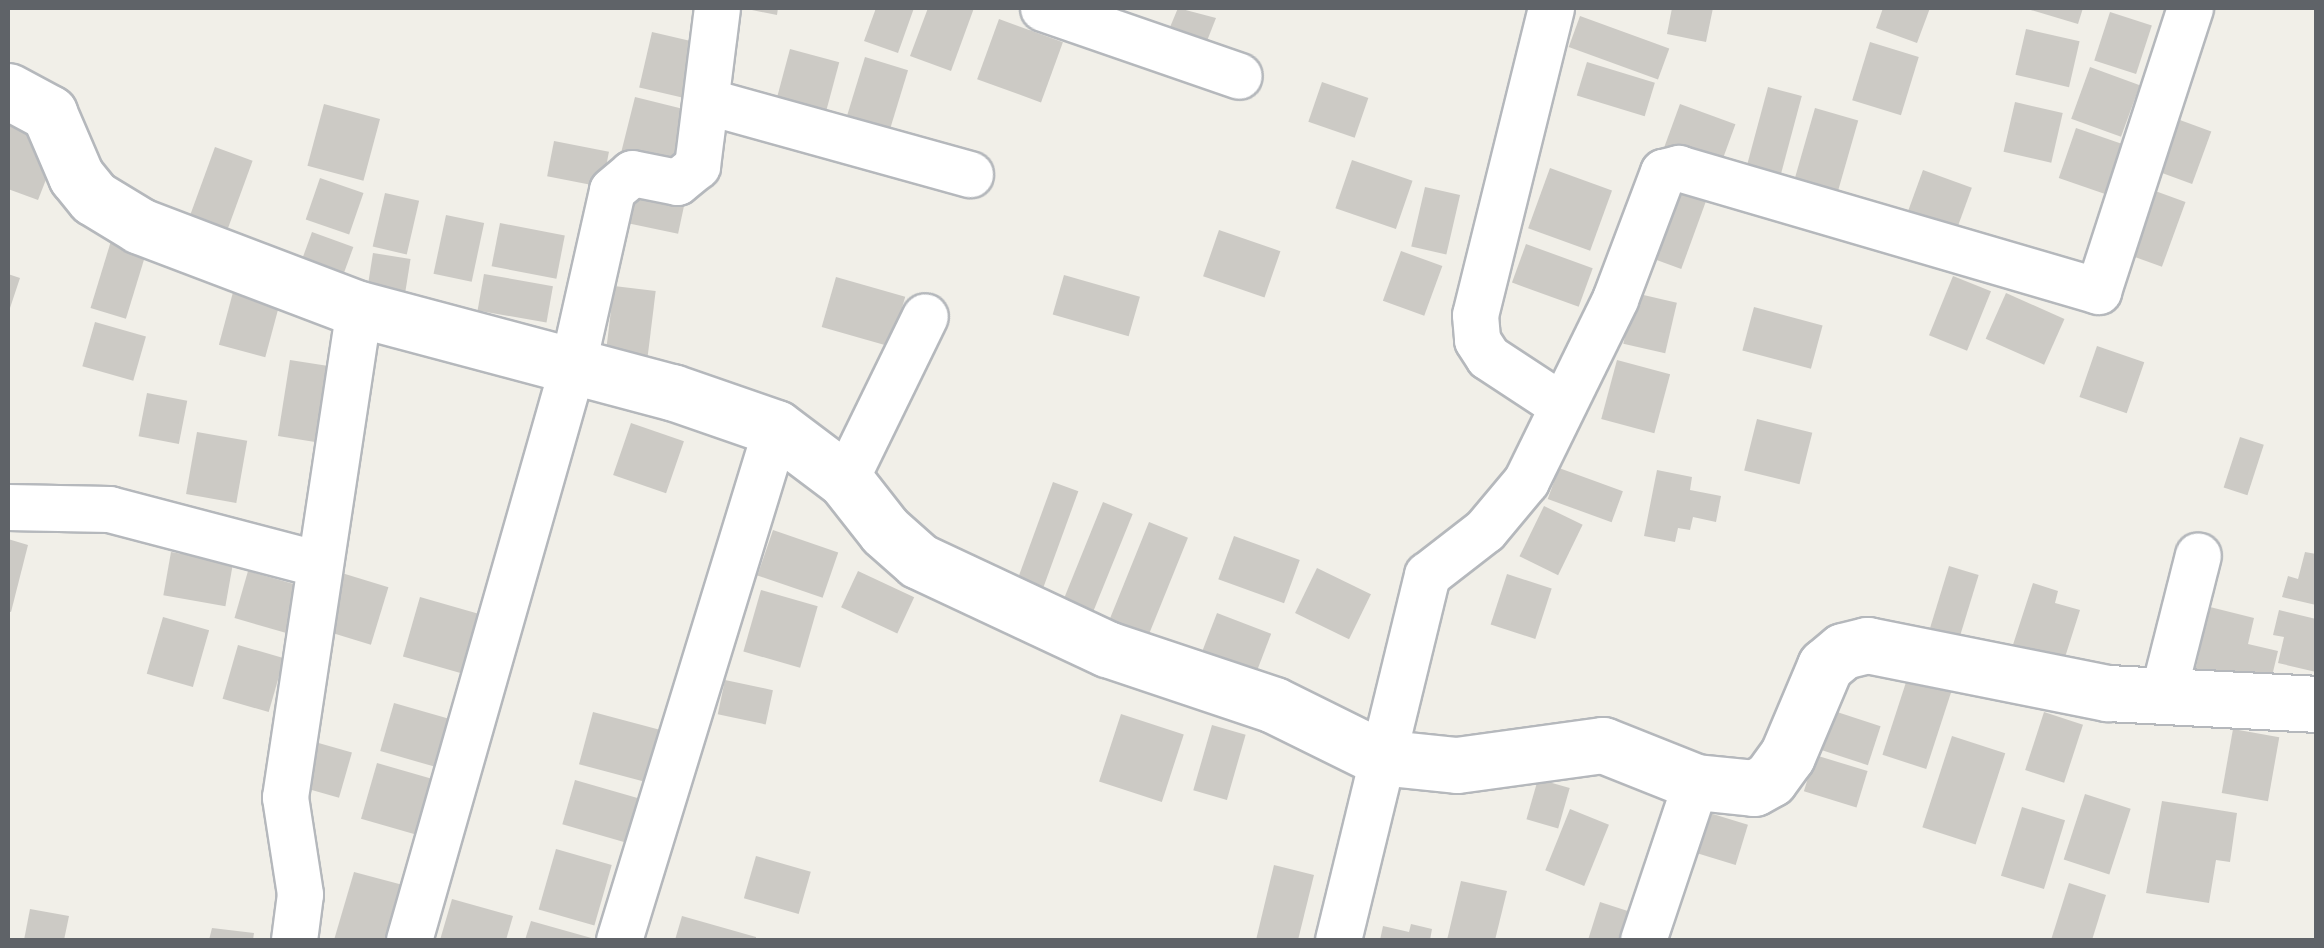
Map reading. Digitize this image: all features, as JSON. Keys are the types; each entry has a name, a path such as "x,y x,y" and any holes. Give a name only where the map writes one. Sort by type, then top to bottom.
{"street":[{"path":"409,940 572,368 612,190 632,173 689,178 697,166 717,8"},
{"path":"1043,8 1238,76"},
{"path":"1551,8 1476,314 1477,340 1488,356 1561,405"},
{"path":"1338,940 1379,757 1427,575 1506,510 1615,299 1652,188 1663,172 1678,168 2098,291 2190,8"},
{"path":"8,92 49,113 76,176 115,212 211,256 358,309 776,428 845,480 885,532 919,561 1107,649 1274,705 1379,757 1457,765 1602,745 1696,782 1754,788 1770,779 1797,736 1825,666 1843,651 1867,645 2108,693 2316,704"},
{"path":"706,101 970,174"},
{"path":"294,940 300,894 285,797 316,563 358,309"},
{"path":"845,480 926,316"},
{"path":"619,940 776,428"},
{"path":"8,507 109,509 316,563"},
{"path":"2162,697 2198,555"},
{"path":"1643,940 1696,782"}],"building":[{"path":"742,8 778,8 777,15"},
{"path":"876,8 914,8 898,53 864,41"},
{"path":"928,8 974,8 951,71 910,56"},
{"path":"1178,8 1216,18 1205,46 1168,32"},
{"path":"1672,8 1713,8 1706,42 1667,34"},
{"path":"1883,8 1930,8 1917,43 1876,28"},
{"path":"2024,8 2083,8 2078,24"},
{"path":"2110,12 2152,26 2136,74 2094,61"},
{"path":"1580,16 1669,48 1658,80 1569,47"},
{"path":"999,19 1063,42 1041,102 977,79"},
{"path":"2026,29 2080,41 2069,87 2015,75"},
{"path":"652,32 705,44 692,100 639,88"},
{"path":"1870,42 1919,57 1901,115 1852,100"},
{"path":"790,49 839,62 822,126 773,113"},
{"path":"865,57 908,70 886,142 843,129"},
{"path":"1587,62 1655,83 1645,116 1577,95"},
{"path":"2090,67 2140,85 2121,137 2071,119"},
{"path":"1322,82 1368,98 1355,138 1308,122"},
{"path":"1768,87 1802,96 1780,179 1746,170"},
{"path":"635,97 687,110 673,166 621,153"},
{"path":"2015,102 2063,113 2051,163 2004,152"},
{"path":"324,104 380,119 363,181 307,166"},
{"path":"1680,104 1735,124 1719,169 1664,149"},
{"path":"1815,108 1858,120 1836,196 1793,184"},
{"path":"2169,116 2211,131 2192,184 2150,169"},
{"path":"8,121 41,135 47,177 38,200 8,189"},
{"path":"2076,128 2125,145 2108,195 2059,178"},
{"path":"554,141 609,152 602,187 547,176"},
{"path":"215,147 253,161 224,241 186,227"},
{"path":"1352,160 1413,181 1396,229 1335,208"},
{"path":"1550,168 1612,191 1590,251 1528,228"},
{"path":"1923,170 1972,188 1952,243 1903,225"},
{"path":"320,178 363,193 349,235 306,220"},
{"path":"1670,183 1708,197 1681,269 1644,255"},
{"path":"631,186 686,198 678,234 623,222"},
{"path":"1425,187 1460,195 1446,255 1411,246"},
{"path":"2147,188 2186,202 2162,267 2123,253"},
{"path":"385,193 419,201 407,254 373,247"},
{"path":"446,215 484,223 472,282 434,274"},
{"path":"500,223 565,236 556,279 492,266"},
{"path":"1219,230 1280,251 1265,297 1203,276"},
{"path":"312,232 353,247 340,284 299,269"},
{"path":"111,241 146,252 126,319 91,308"},
{"path":"1526,244 1593,268 1579,307 1512,283"},
{"path":"1401,251 1442,266 1424,316 1383,301"},
{"path":"373,253 411,259 404,300 366,294"},
{"path":"8,274 20,278 8,314"},
{"path":"484,274 553,286 547,323 478,310"},
{"path":"1064,275 1140,297 1129,336 1053,314"},
{"path":"1953,276 1991,291 1967,351 1929,335"},
{"path":"836,277 905,297 891,347 822,327"},
{"path":"236,281 282,293 265,357 219,345"},
{"path":"614,286 656,291 646,372 604,366"},
{"path":"1635,293 1677,303 1665,353 1623,344"},
{"path":"2006,293 2064,319 2044,365 1986,339"},
{"path":"1754,307 1823,325 1811,369 1742,350"},
{"path":"95,322 146,337 133,381 82,366"},
{"path":"2097,346 2144,362 2127,413 2079,397"},
{"path":"290,360 336,367 324,443 278,436"},
{"path":"1617,360 1670,374 1654,433 1601,419"},
{"path":"147,393 187,401 179,444 139,436"},
{"path":"1757,419 1812,433 1799,484 1744,470"},
{"path":"631,423 684,441 666,493 613,475"},
{"path":"197,432 247,441 236,503 186,494"},
{"path":"2240,437 2264,445 2247,495 2224,487"},
{"path":"1559,468 1623,491 1612,522 1548,499"},
{"path":"1657,470 1692,477 1690,490 1721,496 1716,522 1693,517 1690,530 1678,528 1675,542 1644,536"},
{"path":"1053,482 1078,491 1039,600 1013,591"},
{"path":"1103,502 1133,514 1090,619 1061,607"},
{"path":"1544,506 1583,525 1558,575 1519,556"},
{"path":"1149,522 1188,538 1148,636 1109,620"},
{"path":"773,530 838,552 823,598 757,575"},
{"path":"1234,536 1300,560 1284,603 1218,579"},
{"path":"8,539 28,545 11,612 8,611"},
{"path":"171,552 233,563 225,606 163,595"},
{"path":"2305,552 2316,554 2316,605 2282,597 2288,576 2298,579"},
{"path":"1949,566 1979,575 1955,653 1925,643"},
{"path":"1317,568 1371,594 1349,639 1295,613"},
{"path":"332,570 388,587 371,645 314,627"},
{"path":"248,571 299,586 285,633 234,618"},
{"path":"858,571 914,597 897,633 841,607"},
{"path":"1507,574 1552,589 1535,639 1491,624"},
{"path":"2033,583 2058,591 2055,603 2080,610 2060,673 2009,657"},
{"path":"761,590 818,606 800,668 743,652"},
{"path":"420,597 485,616 468,675 403,657"},
{"path":"2210,607 2254,618 2248,644 2278,651 2268,693 2194,675"},
{"path":"2279,610 2316,619 2316,672 2278,663 2284,637 2273,635"},
{"path":"1217,613 1271,634 1253,681 1199,661"},
{"path":"163,617 209,630 193,687 147,674"},
{"path":"238,645 284,658 269,712 223,699"},
{"path":"1909,673 1953,687 1926,769 1882,755"},
{"path":"725,680 773,690 766,724 718,714"},
{"path":"394,703 451,719 437,767 380,751"},
{"path":"1834,711 1881,726 1868,765 1821,750"},
{"path":"593,712 659,730 645,782 579,764"},
{"path":"2044,712 2083,725 2064,783 2025,770"},
{"path":"1121,714 1184,734 1162,802 1099,782"},
{"path":"1212,725 1246,735 1227,800 1193,790"},
{"path":"2233,729 2279,737 2268,801 2222,793"},
{"path":"1952,736 2005,753 1976,845 1922,827"},
{"path":"301,738 352,753 339,798 288,783"},
{"path":"1815,755 1868,771 1856,807 1804,791"},
{"path":"377,763 431,778 415,834 361,819"},
{"path":"1538,779 1570,788 1558,828 1526,819"},
{"path":"575,780 637,798 625,842 562,824"},
{"path":"2085,794 2131,809 2109,874 2064,860"},
{"path":"2162,801 2237,813 2230,862 2216,860 2209,903 2146,893"},
{"path":"2022,807 2065,820 2044,889 2001,876"},
{"path":"1570,809 1609,825 1584,886 1545,870"},
{"path":"1703,811 1748,825 1736,865 1691,851"},
{"path":"556,849 612,865 594,926 539,910"},
{"path":"756,856 811,872 799,914 744,898"},
{"path":"1274,865 1314,875 1298,940 1256,940"},
{"path":"354,872 403,885 387,940 334,940"},
{"path":"1461,881 1507,891 1495,940 1447,940"},
{"path":"2069,883 2106,895 2092,940 2051,940"},
{"path":"452,899 513,916 506,940 440,940"},
{"path":"1600,902 1637,914 1629,940 1588,940"},
{"path":"30,909 69,916 64,940 24,940"},
{"path":"682,916 756,937 756,940 675,940"},
{"path":"531,921 595,939 525,940"},
{"path":"1411,924 1432,929 1430,940 1380,940 1383,926 1409,932"},
{"path":"212,928 254,933 253,940 209,940"}]}
